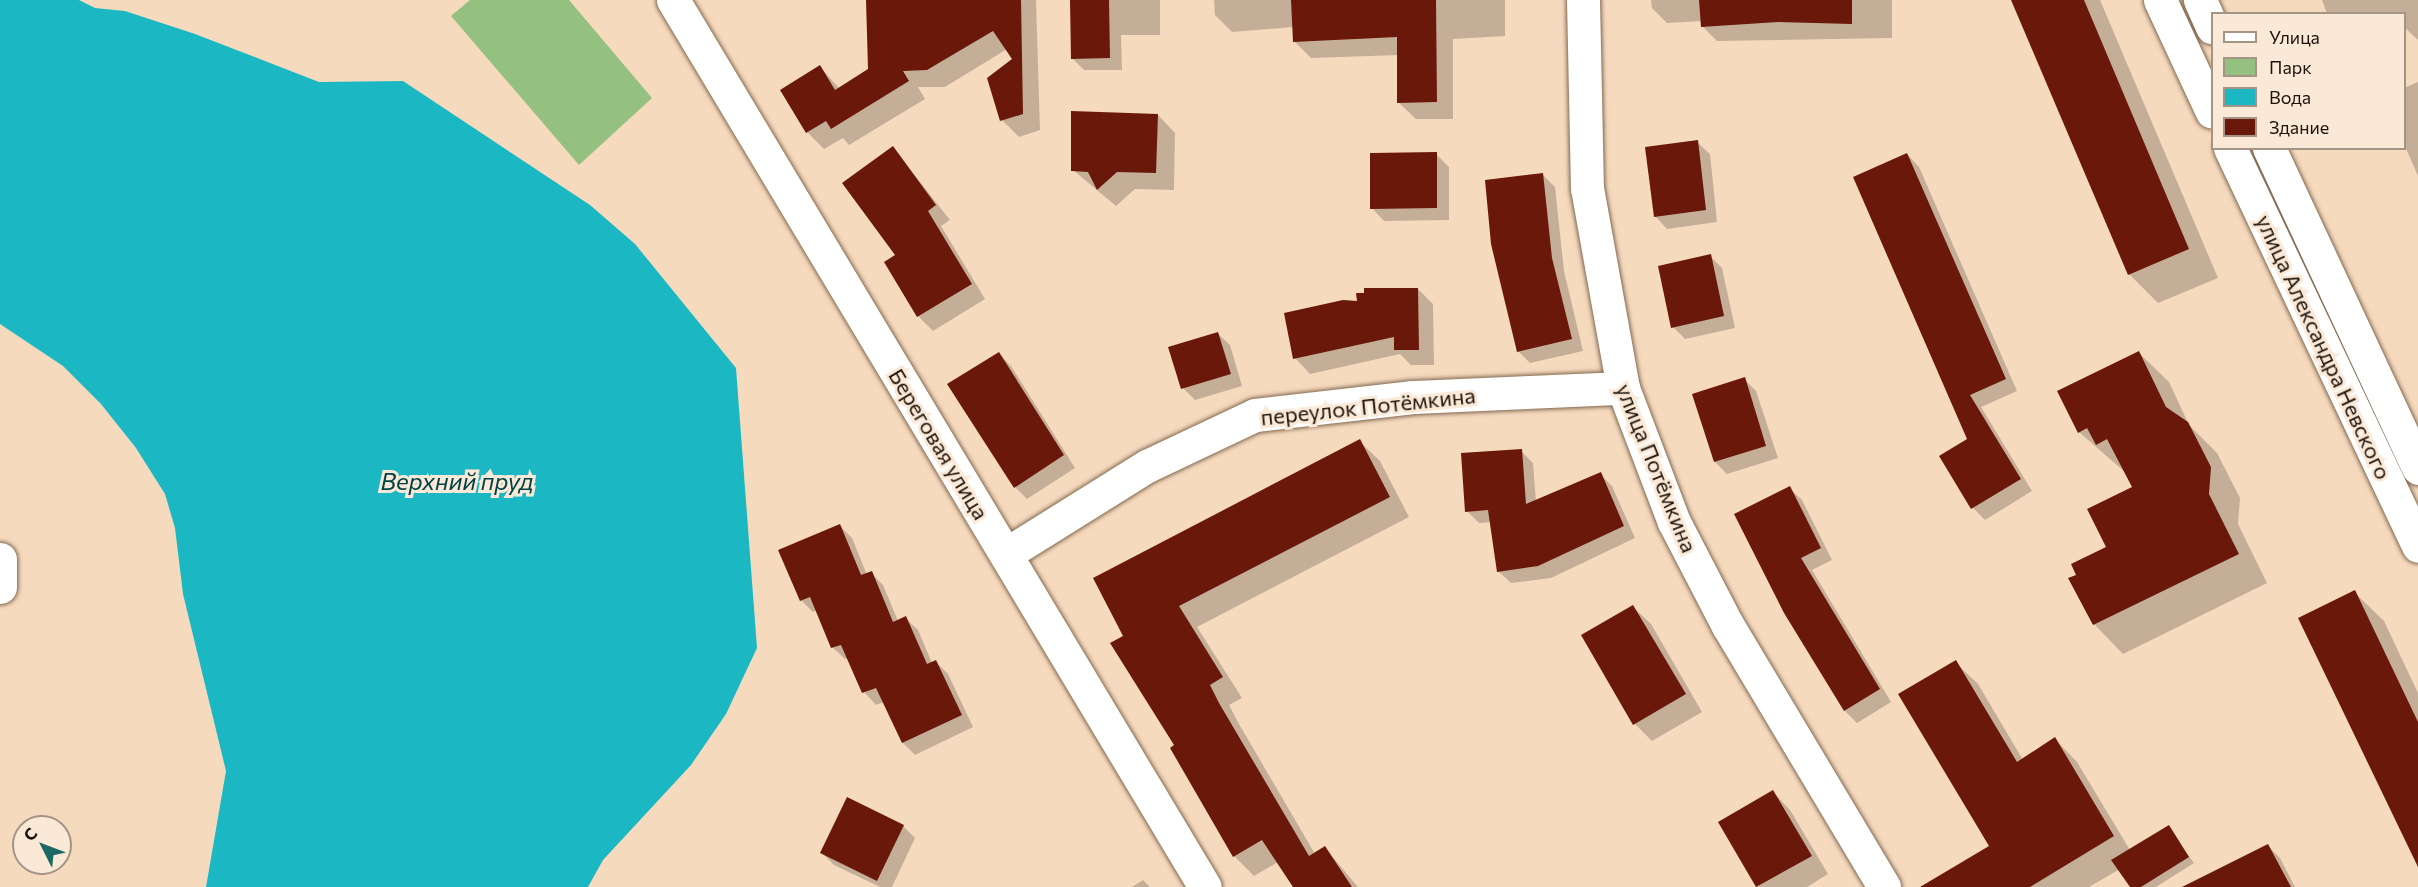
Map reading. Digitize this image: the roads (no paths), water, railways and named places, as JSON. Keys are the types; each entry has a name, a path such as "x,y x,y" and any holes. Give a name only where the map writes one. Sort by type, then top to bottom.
{"street":[{"name":"Береговая улица","path":"673,0 1205,887"},
{"name":"улица Потёмкина","path":"1583,0 1587,188 1623,388 1674,522 1728,626 1884,887"},
{"path":"2160,0 2211,110"},
{"path":"2200,0 2211,25"},
{"name":"улица Александра Невского","path":"2231,150 2418,546"},
{"name":"улица Александра Невского","path":"2270,150 2418,468"},
{"name":"переулок Потёмкина","path":"1005,554 1147,466 1256,415 1413,396 1623,388"},
{"path":"0,559 0,587"}],"water":[{"name":"Верхний пруд","path":"0,0 79,0 95,8 125,11 195,34 319,82 403,81 590,205 635,244 736,368 757,648 726,714 691,765 603,860 588,887 206,887 226,771 183,594 175,528 165,494 136,448 101,404 63,366 0,324"}]}
